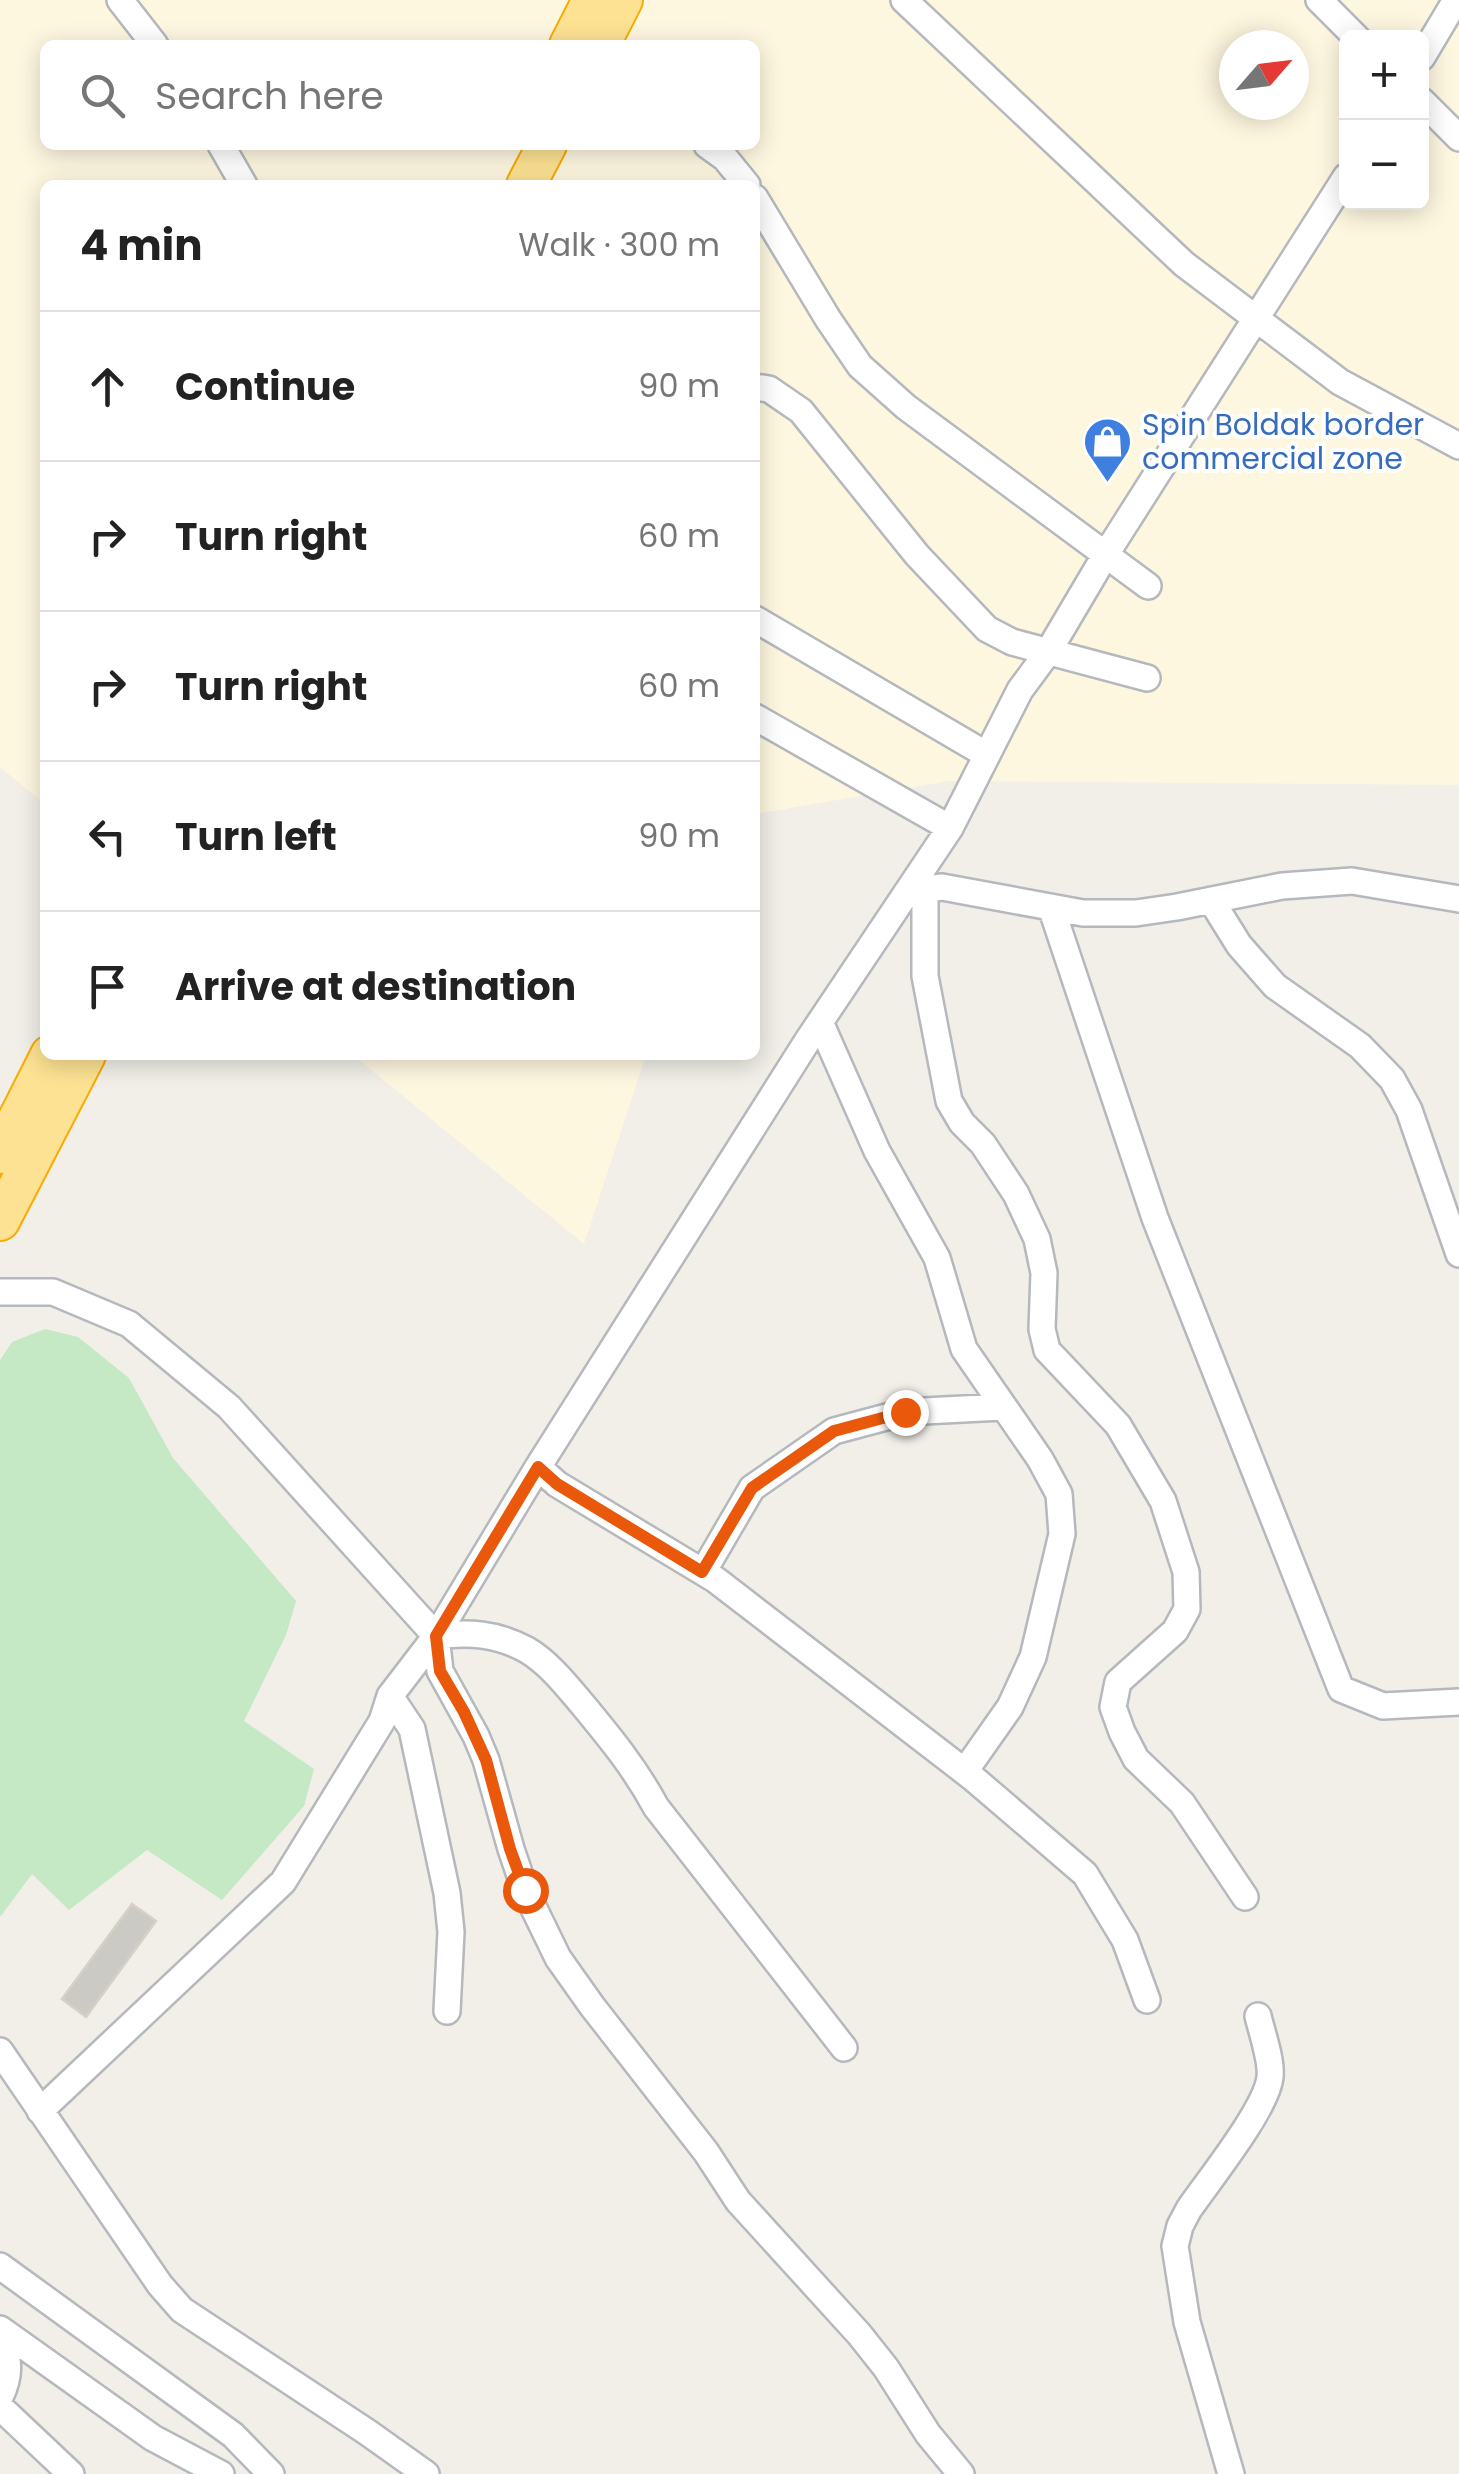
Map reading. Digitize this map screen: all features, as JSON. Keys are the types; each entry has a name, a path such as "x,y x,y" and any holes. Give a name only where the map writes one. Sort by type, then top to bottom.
{"highway":[{"path":"572,40 592,0"},
{"path":"603,40 623,0"},
{"path":"500,180 516,150"},
{"path":"529,180 545,150"},
{"path":"0,1154 47,1060"},
{"path":"0,1221 83,1060"}],"street":[{"path":"120,0 150,40"},
{"path":"904,0 1184,264 1340,382 1459,446"},
{"path":"1318,0 1349,30"},
{"path":"1429,45 1456,0"},
{"path":"1429,109 1459,138"},
{"path":"224,150 241,180"},
{"path":"714,150 743,180"},
{"path":"40,2111 282,1882 382,1721 390,1696 436,1636 538,1467 820,1022 918,886 1020,690 1048,652 1339,188"},
{"path":"760,206 860,366 906,407 1148,586"},
{"path":"762,388 801,411 917,555 988,629 1012,642 1147,678"},
{"path":"760,622 987,755"},
{"path":"760,720 950,828"},
{"path":"918,886 1083,913 1136,913 1282,886 1352,881 1459,900"},
{"path":"918,886 925,976 949,1101 1016,1194 1037,1239 1044,1273 1042,1330 1047,1350 1118,1425 1163,1501 1186,1572 1187,1609 1175,1631 1118,1682 1113,1707 1136,1759 1182,1803 1245,1896"},
{"path":"1211,900 1240,945 1276,986 1360,1046 1392,1079 1408,1110 1459,1254"},
{"path":"1051,907 1156,1218 1341,1690 1384,1706 1459,1702"},
{"path":"820,1022 877,1152 937,1258 964,1349 1040,1459 1059,1494 1062,1534 1033,1657 1010,1708 965,1772"},
{"path":"0,1292 53,1292 129,1324 229,1407 436,1636 440,1671 476,1736 525,1890 558,1958 706,2152 738,2201 860,2334 928,2434 961,2474"},
{"path":"702,1572 752,1488 834,1431 905,1412 1002,1407"},
{"path":"538,1467 557,1484 702,1572 965,1772 1084,1874 1125,1940 1147,2000"},
{"path":"436,1636 472,1632 497,1638 529,1651 564,1683 618,1745 656,1807 844,2048"},
{"path":"390,1696 412,1730 447,1894 447,2011"},
{"path":"1231,2474 1188,2322 1174,2246 1189,2209 1266,2093 1271,2074 1258,2016"},
{"path":"0,2051 160,2285 182,2310 426,2474"},
{"path":"0,2266 233,2436 271,2474"},
{"path":"0,2329 9,2363 7,2383 0,2397"},
{"path":"0,2329 153,2438 220,2474"},
{"path":"0,2407 71,2474"}],"shaded area":[{"name":"Spin Boldak border commercial zone","path":"0,0 1459,0 1459,785 949,781 760,813 760,180 40,180 40,800 0,767"},
{"path":"359,1060 644,1060 584,1244"}],"green space":[{"path":"45,1329 78,1337 129,1378 173,1458 296,1601 286,1635 244,1721 314,1769 304,1806 222,1900 147,1850 69,1910 32,1874 0,1915 0,1360 12,1342"}],"building":[{"path":"132,1904 156,1921 86,2017 62,1999"}],"place":[{"name":"Spin Boldak border commercial zone","path":"1107,484"}],"route":[{"path":"525,1890 486,1760 440,1671 436,1636 538,1467 557,1484 702,1572 752,1488 834,1431 905,1412"}]}
